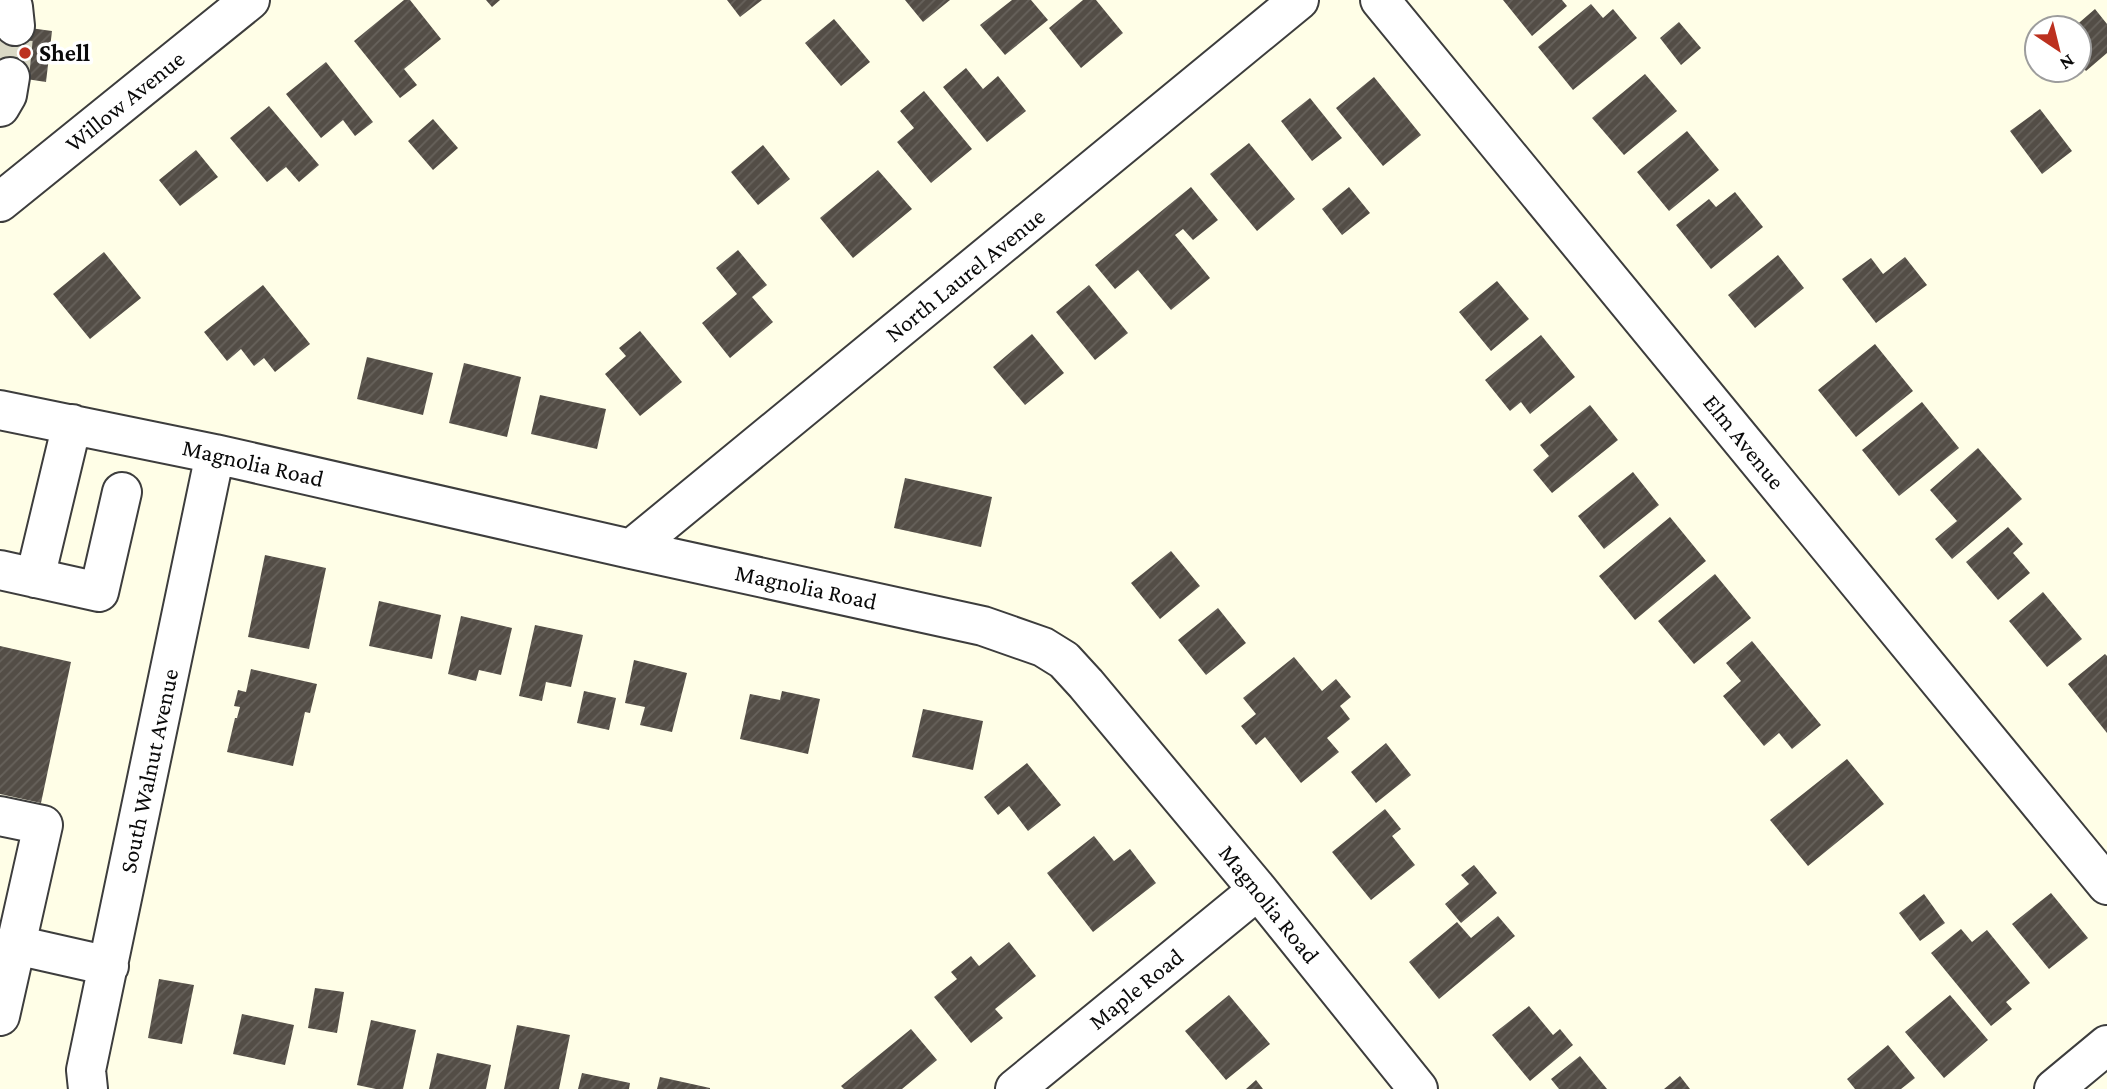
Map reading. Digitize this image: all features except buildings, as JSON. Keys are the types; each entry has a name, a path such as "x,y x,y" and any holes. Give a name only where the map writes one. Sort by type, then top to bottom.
{"street":[{"name":"Willow Avenue","path":"0,202 250,0"},
{"name":"North Laurel Avenue","path":"631,549 1298,0"},
{"name":"Elm Avenue","path":"1380,0 2107,885"},
{"name":"Magnolia Road","path":"0,410 215,454 983,626 1044,647 1064,660 1086,684 1258,890 1418,1089"},
{"path":"72,424 18,574 99,592 122,492"},
{"name":"South Walnut Avenue","path":"88,1089 86,1070 215,454"},
{"path":"0,816 43,825 0,1016"},
{"name":"Maple Road","path":"1015,1089 1258,890"},
{"path":"16,945 109,966"},
{"path":"2054,1089 2107,1045"}],"tunnel":[{"path":"10,77 15,26"}],"place":[{"name":"Shell","path":"25,53"}]}
